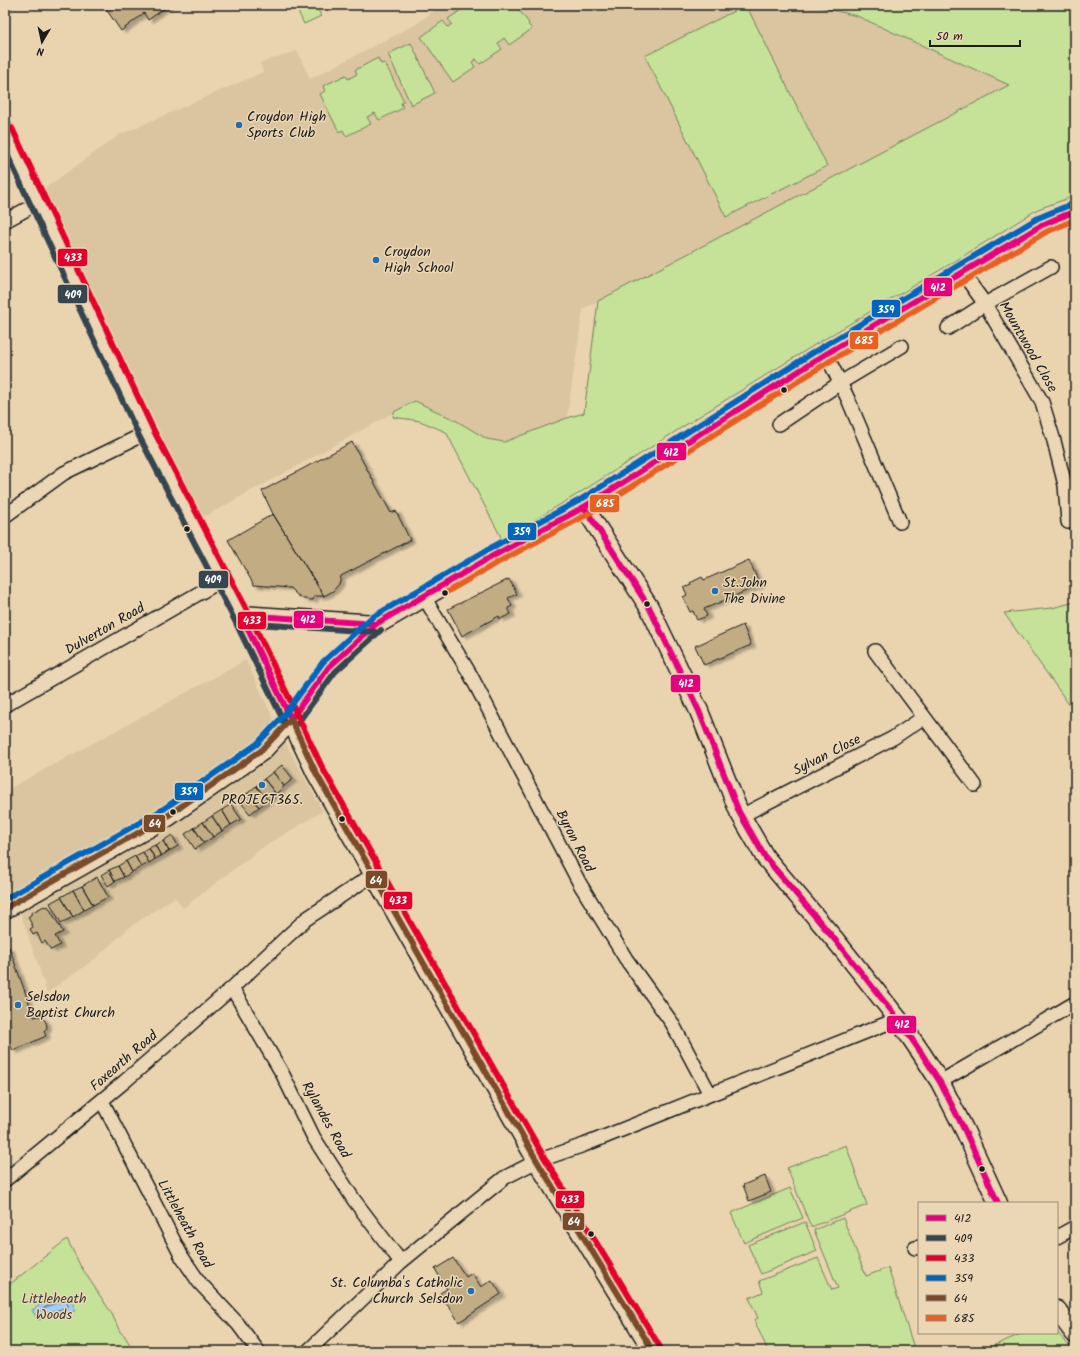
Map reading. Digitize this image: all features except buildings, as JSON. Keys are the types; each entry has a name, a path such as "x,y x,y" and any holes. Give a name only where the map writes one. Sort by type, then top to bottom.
{"main road":[{"path":"5,908 166,817 262,750 291,719 329,666 376,624 491,557 584,507 826,354 962,272 1042,225 1075,211"}],"street":[{"path":"5,131 146,432 241,615 316,772 537,1162 653,1351"},
{"path":"5,221 38,203"},
{"name":"Mountwood Close","path":"948,328 985,304 1051,267"},
{"name":"Mountwood Close","path":"962,272 985,304 1042,402 1054,440 1065,485 1068,522"},
{"path":"779,424 840,383 902,346"},
{"path":"826,354 866,440 900,522"},
{"path":"5,516 64,473 146,432"},
{"path":"584,507 649,607 699,711 742,816 765,857 836,941 898,1019 922,1054 940,1082 965,1131 998,1202"},
{"name":"Dulverton Road","path":"5,705 222,580"},
{"name":"Byron Road","path":"424,597 470,674 580,884 626,959 672,1023 710,1094"},
{"path":"241,615 376,624"},
{"path":"875,651 975,785"},
{"name":"Sylvan Close","path":"742,816 893,738 924,717"},
{"name":"Foxearth Road","path":"5,1180 102,1101 232,988 306,919 374,874"},
{"name":"Rylandes Road","path":"232,988 282,1073 314,1138 354,1200 401,1262"},
{"path":"940,1082 1075,1003"},
{"path":"308,1351 401,1262 504,1178 537,1162 584,1145 898,1019"},
{"name":"Littleheath Road","path":"102,1101 182,1257 199,1282 238,1324 258,1351"},
{"path":"1058,1236 1075,1227"},
{"path":"1058,1311 1075,1334"}],"shaded area":[{"name":"Croydon High School","path":"442,5 812,5 857,16 1010,85 583,309 567,418 504,442 487,439 455,420 415,401 202,518 132,376 44,189 119,135 263,72 260,63 297,51 310,79 416,24"},
{"path":"246,660 279,731 323,811 262,848 183,908 175,897 130,927 95,959 47,993 11,886 5,889 5,791"}],"green space":[{"path":"295,5 316,5 321,16 304,24"},
{"path":"468,5 471,5 474,8 478,5 515,5 532,29 509,45 504,38 498,43 502,49 480,64 476,59 472,62 475,67 453,82 421,37 443,21 448,27 452,24 448,19"},
{"path":"746,5 827,166 726,217 645,56"},
{"path":"812,5 1075,5 1075,196 1038,209 957,260 821,341 695,419 578,494 502,539 446,432 420,421 393,417 394,412 415,401 455,420 487,439 504,442 584,413 598,301 1009,85 857,16"},
{"path":"411,43 435,93 411,105 388,54"},
{"path":"378,58 381,64 385,63 404,101 401,103 403,108 379,120 375,113 367,117 371,124 346,136 343,130 339,132 320,94 325,91 323,86 346,75 348,79 357,74 355,70"},
{"path":"1075,602 1075,713 1004,613 1052,608"},
{"path":"846,1145 867,1205 811,1227 787,1168"},
{"path":"790,1188 803,1218 744,1243 731,1213"},
{"path":"843,1218 866,1276 888,1268 915,1351 768,1351 754,1320 758,1318 749,1298 763,1292 759,1281 818,1258 832,1290 838,1288 814,1230"},
{"path":"805,1222 817,1251 761,1274 748,1245"},
{"name":"Littleheath Woods","path":"67,1239 80,1265 112,1314 120,1332 124,1335 134,1351 5,1351 5,1288"},
{"path":"1058,1333 1074,1351 981,1351 1021,1334"}],"water":[{"path":"69,1296 76,1311 64,1312 38,1320 32,1310 44,1303"}],"transit line":[{"name":"433","path":"12,128 153,429 248,612 323,769 544,1157 660,1347"},
{"name":"409","path":"5,150 139,436 234,619 284,722"},
{"name":"359","path":"5,899 162,810 257,744 285,714 323,662 371,618 487,550 580,500 822,347 1038,218 1072,204"},
{"name":"412","path":"291,719 329,667 376,624 491,557 584,507 826,354 1042,225 1075,211"},
{"name":"685","path":"445,593 495,564 588,514 830,361 1046,232 1075,220"},
{"name":"412","path":"584,507 649,607 699,711 739,812 765,857 836,941 898,1019 922,1054 940,1082 965,1131 998,1202"},
{"name":"412","path":"241,615 376,624"},
{"name":"412","path":"241,615 291,719"},
{"name":"409","path":"240,623 375,632"},
{"name":"409","path":"297,724 335,672 381,630"},
{"name":"64","path":"291,719 316,773 423,962 537,1161 653,1351"},
{"name":"64","path":"5,908 166,817 262,750 291,719"}],"place":[{"name":"Croydon High Sports Club","path":"239,125"},
{"name":"Croydon High School","path":"376,260"},
{"name":"St.John The Divine","path":"715,591"},
{"name":"PROJECT365.","path":"262,785"},
{"name":"Selsdon Baptist Church","path":"18,1005"},
{"name":"St. Columba's Catholic Church Selsdon","path":"471,1291"}]}
